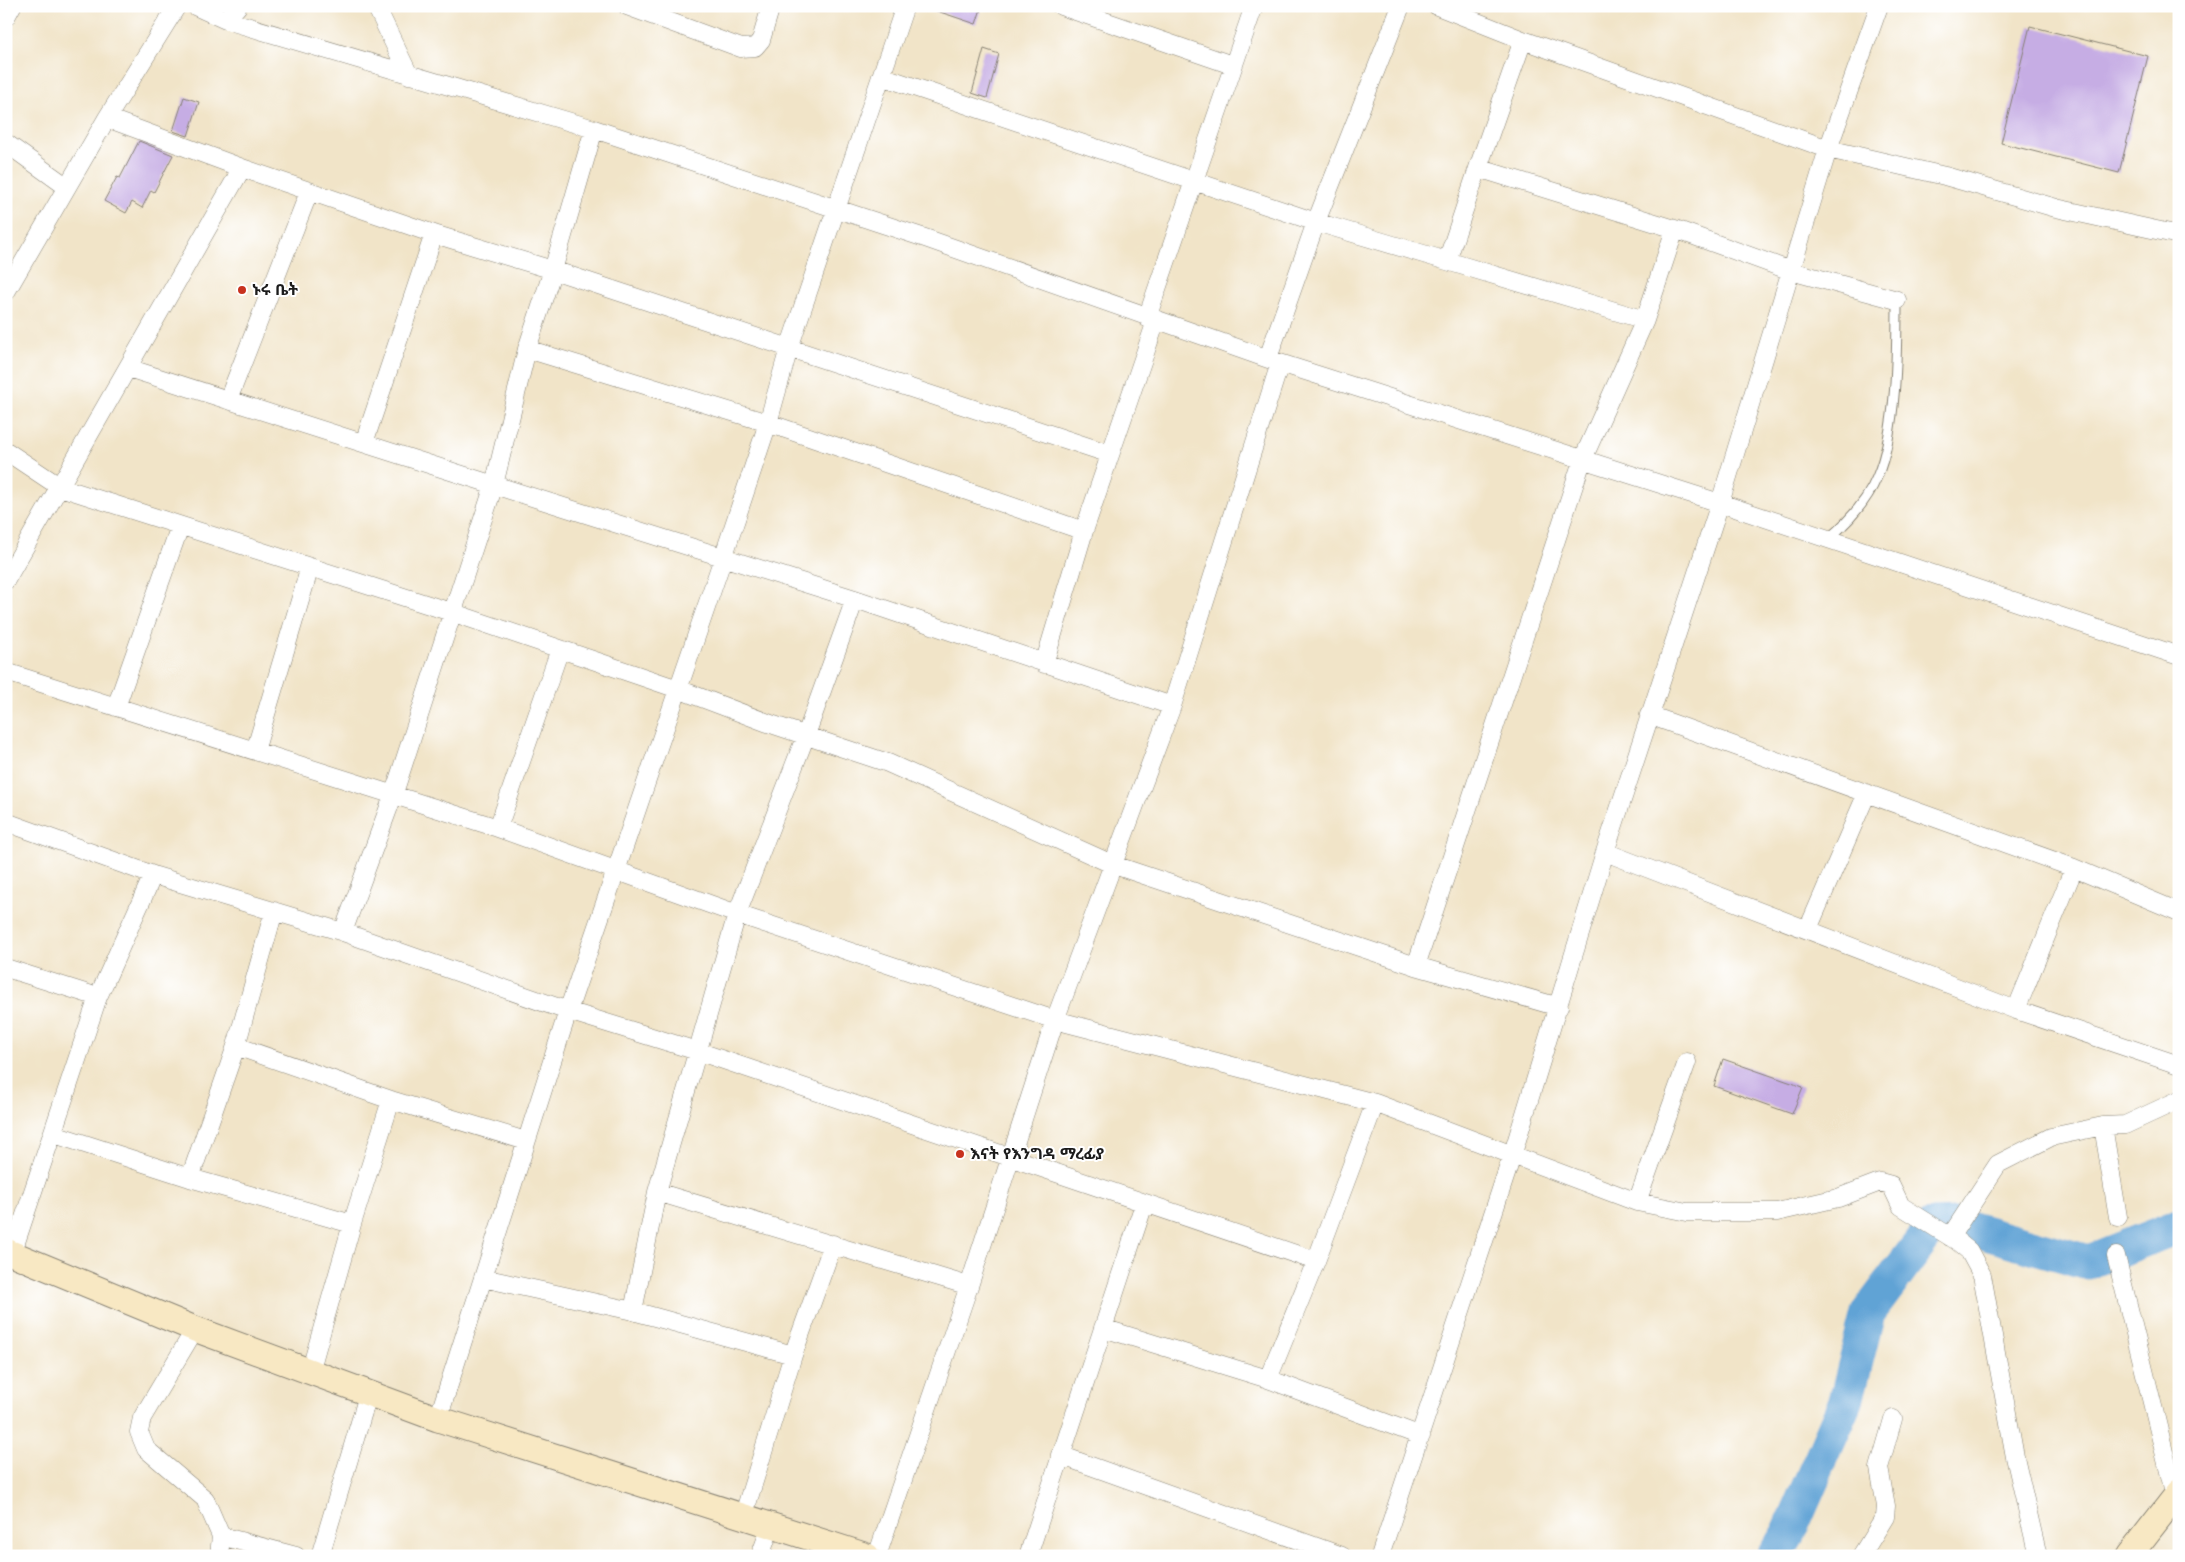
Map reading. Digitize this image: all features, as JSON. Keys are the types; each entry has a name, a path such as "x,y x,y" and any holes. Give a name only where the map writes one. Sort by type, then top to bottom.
{"street":[{"path":"6,17 12,6"},
{"path":"6,292 176,6"},
{"path":"195,6 226,20 594,129 837,209 1151,320 1274,361 1582,461 1720,503 2179,656"},
{"path":"226,20 238,6"},
{"path":"376,6 409,75"},
{"path":"627,6 741,48 755,47 761,40 772,6"},
{"path":"438,1419 568,1011 723,558 768,423 789,348 905,6"},
{"path":"1061,6 1232,65"},
{"path":"1044,664 1084,531 1232,65 1254,6"},
{"path":"877,1556 969,1286 1055,1020 1114,866 1172,706 1316,222 1401,6"},
{"path":"1437,6 1523,40 1828,149 1944,176 2056,208 2179,235"},
{"path":"1380,1556 1512,1156 1559,1008 1605,852 1720,503 1828,149 1878,6"},
{"path":"1447,261 1523,40"},
{"path":"881,76 1316,222 1645,320"},
{"path":"108,118 242,168 434,234 553,270 1110,454"},
{"path":"343,932 393,796 454,613 494,485 527,349 553,270 594,129"},
{"path":"6,143 67,187"},
{"path":"6,580 242,168"},
{"path":"1478,168 1675,229 1791,271 1897,300"},
{"path":"228,400 310,192"},
{"path":"1416,966 1582,461 1645,320 1675,229"},
{"path":"364,443 434,234"},
{"path":"527,349 768,423 1084,531"},
{"path":"128,368 723,558 855,598 1044,664 1172,706"},
{"path":"6,451 60,487 454,613 888,763 1114,866 1416,966 1559,1008"},
{"path":"116,707 180,526"},
{"path":"255,751 310,567"},
{"path":"633,1310 657,1192 737,914 806,735 855,598"},
{"path":"498,828 560,649"},
{"path":"6,672 498,828 737,914 1055,1020 1374,1103 1637,1202 1687,1212 1778,1212 1838,1198 1880,1182 1891,1185 1902,1206 1969,1251 1982,1275 2015,1457 2038,1556"},
{"path":"1650,715 2074,868 2179,912"},
{"path":"1808,929 1868,793"},
{"path":"6,822 153,875 343,932 568,1011 697,1051 1144,1204 1316,1260"},
{"path":"1605,852 2016,1010 2179,1064"},
{"path":"2016,1010 2074,868"},
{"path":"153,875 98,997 54,1134 9,1253 195,1329 438,1419 867,1556"},
{"path":"190,1178 236,1046 274,911"},
{"path":"6,968 98,997"},
{"path":"236,1046 391,1100 526,1141"},
{"path":"1637,1202 1687,1062"},
{"path":"310,1372 352,1224 391,1100"},
{"path":"1950,1237 1998,1164 2051,1137 2103,1126 2125,1125 2179,1100"},
{"path":"1268,1378 1316,1260 1374,1103"},
{"path":"2103,1126 2118,1217"},
{"path":"54,1134 190,1178 352,1224"},
{"path":"657,1192 969,1286"},
{"path":"1028,1556 1144,1204"},
{"path":"743,1517 793,1355 833,1244"},
{"path":"2116,1256 2177,1494 2129,1556"},
{"path":"483,1278 633,1310 793,1355"},
{"path":"1103,1328 1268,1378 1421,1436"},
{"path":"195,1329 142,1418 139,1432 146,1449 205,1499 221,1536 220,1556"},
{"path":"320,1556 369,1392"},
{"path":"1862,1556 1885,1517 1886,1506 1879,1468 1893,1419"},
{"path":"1060,1455 1342,1556"},
{"path":"760,1556 771,1526"},
{"path":"221,1536 296,1556"}],"lane":[{"path":"1828,539 1860,507 1877,478 1884,456 1897,360 1897,300"}],"building":[{"path":"931,6 982,6 976,24 931,9"},
{"path":"2030,26 2148,56 2119,173 2001,143"},
{"path":"984,49 999,54 987,98 972,93"},
{"path":"184,97 199,102 188,136 173,131"},
{"path":"139,141 173,155 154,192 151,190 142,208 132,202 126,213 104,201 117,177 120,178"},
{"path":"1723,1059 1803,1087 1792,1114 1714,1086"}],"waterway":[{"path":"1774,1556 1788,1534 1846,1401 1868,1313 1933,1226 1958,1225 2088,1262 2179,1226"}],"place":[{"name":"ኑሩ ቤት","path":"242,290"},
{"name":"እናት የእንግዳ ማረፊያ","path":"960,1154"}]}
